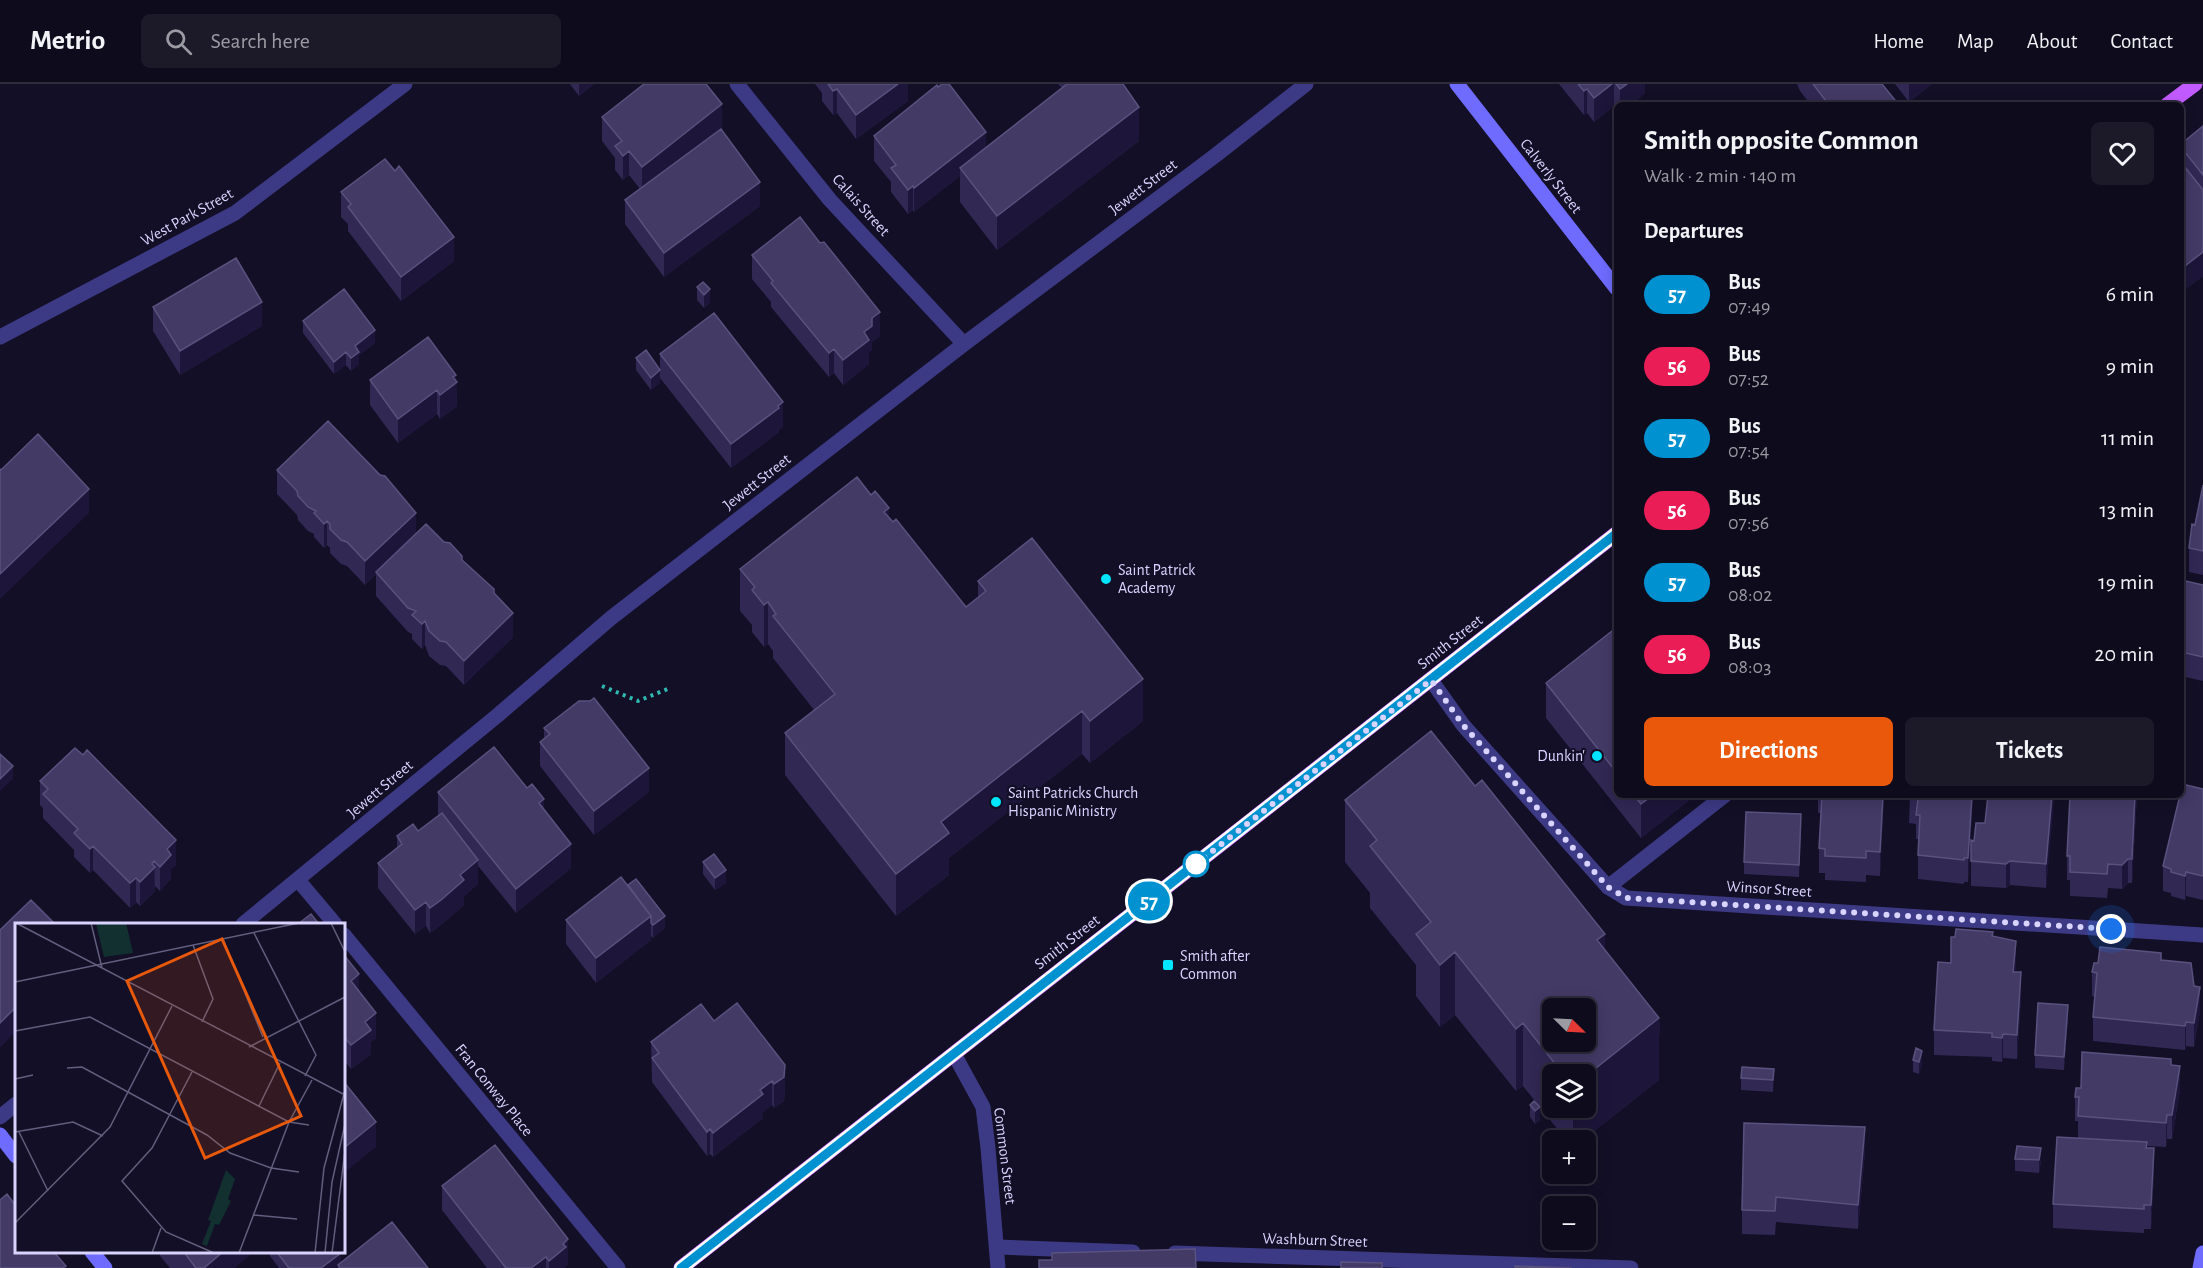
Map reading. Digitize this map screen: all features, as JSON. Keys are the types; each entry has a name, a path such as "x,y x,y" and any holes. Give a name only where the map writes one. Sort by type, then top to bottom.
{"main road":[{"path":"2171,102 2194,84"},
{"name":"Smith Street","path":"681,1268 1614,539"}],"street":[{"name":"West Park Street","path":"0,337 235,213 405,84"},
{"name":"Calais Street","path":"737,84 830,200 964,344"},
{"name":"Jewett Street","path":"244,923 611,618 964,344 1216,155 1306,84"},
{"name":"Calverly Street","path":"1457,84 1614,285"},
{"name":"Winsor Street","path":"1431,680 1463,725 1608,887 1626,898 2203,935"},
{"path":"1608,887 1721,798"},
{"path":"298,880 334,923"},
{"name":"Fran Conway Place","path":"345,936 618,1268"},
{"name":"Common Street","path":"954,1054 983,1107 998,1247 998,1268"},
{"path":"0,1117 15,1105"},
{"path":"0,1135 15,1155"},
{"name":"Washburn Street","path":"998,1247 1631,1268"},
{"path":"94,1253 105,1268"},
{"path":"2200,1268 2203,1253"}],"path":[{"path":"602,686 638,701 670,688"}],"building":[{"path":"644,84 706,84 722,104 642,167 629,151 623,156 615,146 622,141 602,117"},
{"path":"828,84 898,84 856,115 837,89 833,91"},
{"path":"942,84 949,84 986,132 914,188 913,186 908,190 891,168 896,165 874,136 937,85 938,87"},
{"path":"1067,84 1123,84 1139,107 997,216 960,168"},
{"path":"1578,84 1612,84 1594,98 1587,89 1584,91"},
{"path":"1616,84 1627,84 1620,89"},
{"path":"1813,84 1882,84 1897,102 1827,102"},
{"path":"2203,126 2203,175 2184,151 2184,142"},
{"path":"721,129 760,182 664,253 625,200"},
{"path":"385,159 395,171 399,166 454,237 401,277 348,207 351,204 341,192"},
{"path":"2184,166 2203,190 2203,252 2184,267"},
{"path":"800,217 820,243 824,242 880,312 872,318 872,326 864,332 869,340 843,360 834,349 829,353 771,283 773,281 752,255"},
{"path":"236,258 262,302 180,351 153,307"},
{"path":"703,282 710,289 704,295 697,287"},
{"path":"344,289 375,330 355,346 359,352 351,358 346,352 334,362 303,321"},
{"path":"714,313 783,402 778,406 779,408 731,444 660,354"},
{"path":"428,337 456,375 453,377 457,382 440,395 437,390 398,419 370,380"},
{"path":"646,350 660,370 651,378 636,358"},
{"path":"328,421 380,475 385,476 416,513 365,561 347,542 341,540 330,529 327,521 324,524 314,513 316,511 308,507 298,496 297,491 277,470"},
{"path":"38,434 89,489 0,574 0,469"},
{"path":"857,477 871,495 875,491 889,508 884,512 893,522 896,519 966,607 986,591 978,581 1032,538 1143,679 1090,721 1082,711 941,822 949,833 896,874 785,733 835,694 773,616 776,614 768,602 764,605 752,590 755,587 740,569"},
{"path":"2203,485 2203,551 2189,548 2192,524 2195,525"},
{"path":"426,524 444,542 450,543 462,556 462,560 494,589 494,593 513,613 464,661 446,642 440,641 429,631 425,621 422,624 412,615 416,611 408,608 376,572"},
{"path":"2184,581 2203,585 2203,657 2184,653"},
{"path":"1614,629 1614,769 1546,683"},
{"path":"594,698 649,768 594,811 540,742 550,734 544,728 579,701 590,701"},
{"path":"1431,731 1475,786 1482,780 1605,934 1597,940 1659,1018 1596,1068 1596,1064 1555,1064 1546,1052 1596,1052 1596,998 1542,998 1542,1047 1523,1023 1516,1029 1455,952 1440,965 1416,934 1431,922 1370,846 1377,840 1345,800"},
{"path":"494,747 527,788 532,784 544,799 539,803 571,844 516,889 438,792"},
{"path":"75,748 83,755 87,750 176,840 167,849 171,855 160,867 154,861 152,864 155,867 140,882 136,878 130,883 93,846 90,849 74,833 78,829 43,794 48,789 40,781"},
{"path":"0,754 13,766 0,779"},
{"path":"2184,784 2203,789 2203,876 2186,872 2185,876 2171,872 2171,869 2163,866 2179,798 2184,798"},
{"path":"1636,798 1649,798 1641,804"},
{"path":"1822,798 1883,798 1880,852 1866,851 1866,858 1825,856 1825,849 1819,848"},
{"path":"1972,798 1968,858 1964,860 1918,855 1920,815 1916,815 1918,799 1909,799"},
{"path":"1988,798 2052,798 2046,864 1971,861 1971,840 1974,841 1976,823 1985,823"},
{"path":"2070,798 2135,798 2132,859 2128,859 2122,865 2108,864 2107,874 2070,872 2070,856 2067,856"},
{"path":"1746,812 1801,814 1799,865 1744,862"},
{"path":"442,813 478,860 460,875 464,880 441,900 430,908 426,902 415,910 378,863 402,844 397,836 413,824 418,831"},
{"path":"714,854 726,870 715,878 703,862"},
{"path":"621,877 651,916 596,958 566,920"},
{"path":"636,879 665,916 653,925 651,916 628,885"},
{"path":"31,900 54,923 15,923 15,1008 0,1023 0,930"},
{"path":"311,914 318,923 299,923"},
{"path":"1956,929 1993,932 1992,936 2016,941 2013,972 2021,972 2017,1035 2003,1034 2002,1038 1992,1037 1992,1033 1934,1030 1938,962 1951,963 1951,937 1955,937"},
{"path":"2100,947 2161,953 2161,960 2191,963 2194,986 2200,987 2194,1023 2186,1022 2185,1026 2093,1017 2097,973 2092,972 2094,963 2098,963"},
{"path":"345,956 359,974 351,981 376,1013 365,1022 371,1030 351,1045 345,1038"},
{"path":"737,1003 785,1065 784,1077 774,1084 772,1081 760,1090 763,1094 713,1133 710,1129 707,1132 652,1058 659,1053 651,1042 701,1004 714,1021"},
{"path":"2038,1003 2068,1005 2064,1057 2035,1055"},
{"path":"1916,1048 1922,1051 1919,1062 1913,1060"},
{"path":"2082,1052 2171,1059 2171,1065 2180,1066 2172,1115 2167,1115 2166,1123 2078,1116 2079,1097 2075,1097 2076,1088 2081,1088"},
{"path":"1742,1067 1774,1069 1773,1080 1741,1078"},
{"path":"345,1083 376,1122 345,1147"},
{"path":"1534,1101 1540,1107 1535,1111 1530,1105"},
{"path":"1744,1123 1865,1127 1858,1205 1776,1197 1775,1211 1742,1210"},
{"path":"2057,1137 2147,1142 2146,1148 2154,1148 2151,1205 2144,1205 2144,1209 2053,1204"},
{"path":"495,1145 568,1239 563,1244 566,1247 549,1261 546,1257 531,1268 506,1268 442,1186"},
{"path":"2017,1146 2041,1148 2039,1160 2015,1159"},
{"path":"7,1194 15,1205 15,1253 55,1253 66,1266 63,1268 0,1268 0,1200"},
{"path":"392,1222 428,1268 340,1268 338,1265"},
{"path":"1195,1249 1196,1268 1039,1268 1039,1260 1052,1260 1052,1253"},
{"path":"185,1253 222,1253 204,1268 196,1268"},
{"path":"278,1253 341,1253 321,1268 289,1268"},
{"path":"1341,1262 1382,1263 1382,1268 1341,1268"},
{"path":"1515,1266 1572,1268 1515,1268"}],"bus line":[{"name":"57","path":"681,1268 1614,535"}],"place":[{"name":"Saint Patrick Academy","path":"1106,579"},
{"name":"Dunkin'","path":"1597,756"},
{"name":"Saint Patricks Church Hispanic Ministry","path":"996,802"},
{"name":"Smith after Common","path":"1168,965"}],"route":[{"path":"1196,864 1431,680 1463,725 1608,887 1626,898 2111,929"}]}
